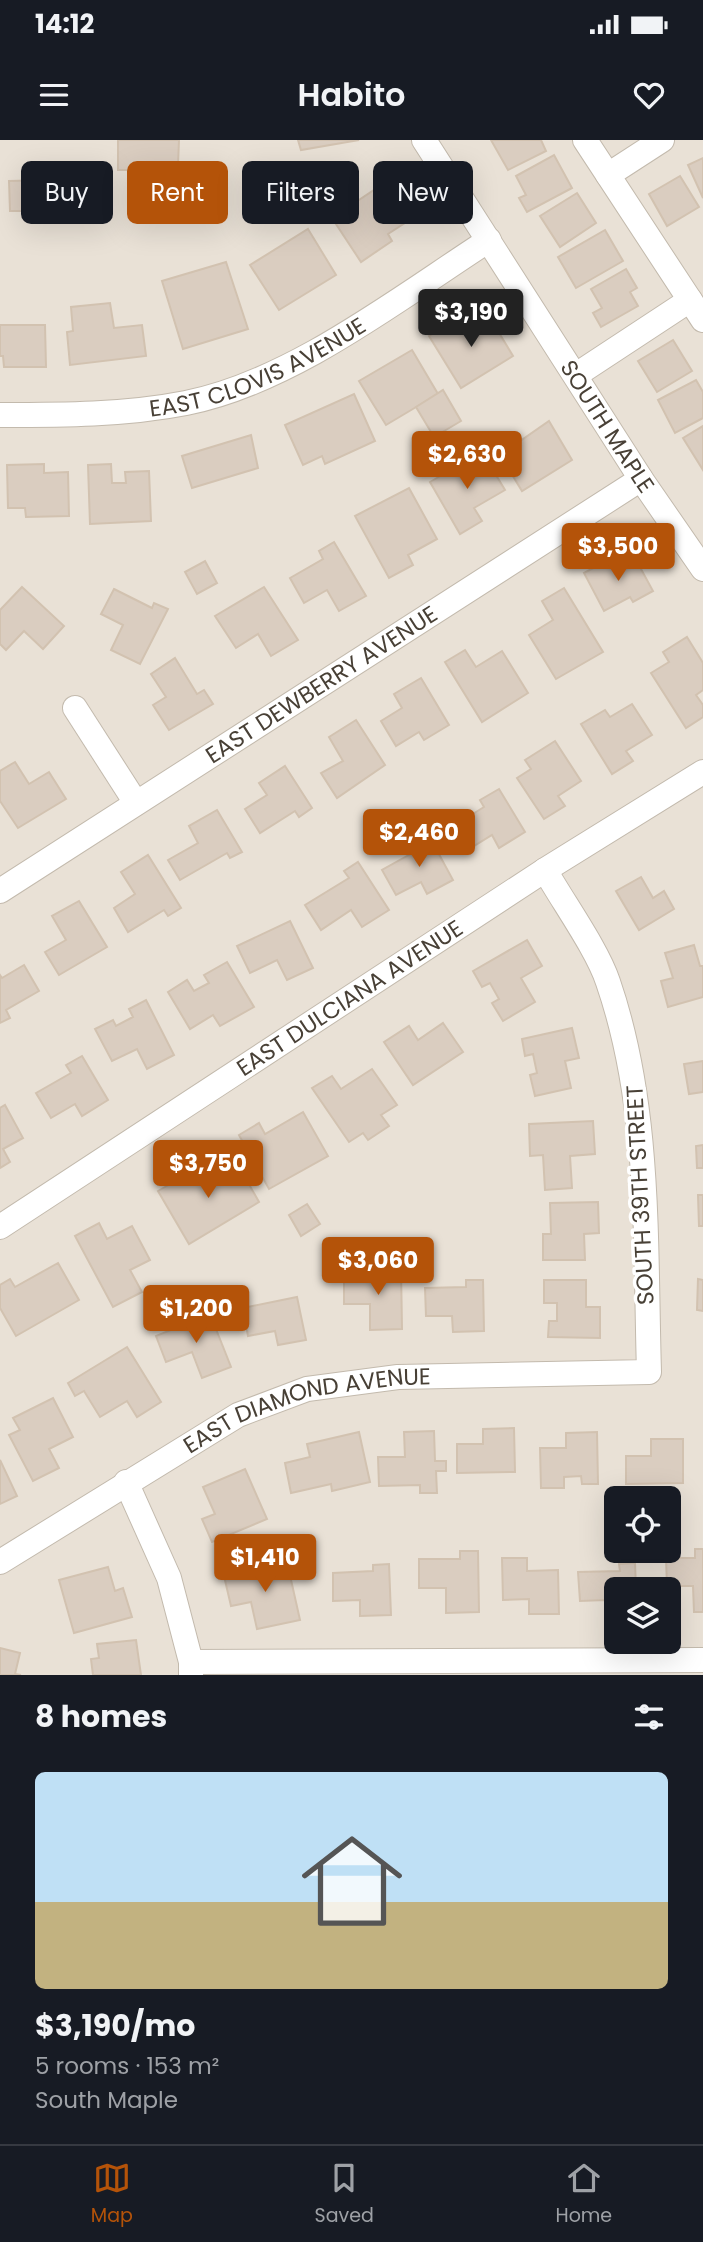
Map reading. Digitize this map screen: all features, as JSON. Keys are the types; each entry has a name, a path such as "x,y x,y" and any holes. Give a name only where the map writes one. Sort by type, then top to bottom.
{"street":[{"name":"SOUTH MAPLE","path":"424,140 641,479 703,569"},
{"path":"576,374 699,313 585,140"},
{"path":"608,175 662,140"},
{"name":"EAST CLOVIS AVENUE","path":"0,415 83,415 141,410 188,402 257,380 321,348 489,240"},
{"name":"EAST DEWBERRY AVENUE","path":"0,891 641,479"},
{"path":"75,708 136,803"},
{"name":"EAST DULCIANA AVENUE","path":"0,1227 545,870 703,772"},
{"name":"SOUTH 39TH STREET","path":"545,870 607,979 632,1066 642,1163 649,1372"},
{"name":"EAST DIAMOND AVENUE","path":"0,1562 237,1415 307,1389 398,1377 649,1372"},
{"path":"126,1482 169,1578 191,1668 703,1660"}],"shaded area":[{"path":"0,140 703,140 703,1675 0,1675"}],"building":[{"path":"118,140 179,140 178,161 127,161 127,170 118,170"},
{"path":"298,140 359,140 301,150"},
{"path":"491,140 541,140 546,151 508,170"},
{"path":"554,155 572,188 527,212 519,198 526,195 516,176"},
{"path":"703,158 703,198 688,165"},
{"path":"680,176 699,207 667,226 649,194"},
{"path":"9,181 21,181 21,211 10,211"},
{"path":"373,191 373,224 403,224 388,234 392,241 361,262 336,224 359,224 359,200"},
{"path":"577,193 596,223 560,247 540,216"},
{"path":"308,229 336,275 279,310 250,265"},
{"path":"605,230 623,261 576,288 558,257"},
{"path":"226,262 248,329 183,349 162,281"},
{"path":"626,269 637,288 630,292 638,306 601,327 593,313 602,308 591,289"},
{"path":"110,303 114,328 142,325 146,356 70,365 67,332 73,331 71,307"},
{"path":"487,313 513,356 461,388 429,336 453,322 458,330"},
{"path":"0,325 45,325 46,367 4,367 3,356 0,356"},
{"path":"673,340 692,371 657,392 638,361"},
{"path":"412,350 438,394 386,425 359,381"},
{"path":"696,380 703,392 703,418 675,433 658,400"},
{"path":"443,390 461,421 434,437 416,407"},
{"path":"354,394 375,441 325,464 322,456 303,465 285,425"},
{"path":"549,421 572,460 522,491 500,455"},
{"path":"703,426 703,470 683,438"},
{"path":"251,435 258,468 192,488 182,456"},
{"path":"482,452 505,490 474,508 482,521 460,534 430,482"},
{"path":"44,464 44,473 68,472 69,516 26,517 25,508 8,508 7,465"},
{"path":"111,464 112,483 126,483 125,472 149,471 151,521 90,524 88,465"},
{"path":"409,488 437,539 408,555 413,565 389,578 355,516"},
{"path":"334,542 366,596 339,611 327,590 304,603 290,578 323,559 319,551"},
{"path":"635,558 653,591 633,602 630,597 604,611 584,573 608,560 614,570"},
{"path":"205,561 217,583 197,594 185,572"},
{"path":"22,587 64,626 43,649 24,631 6,650 0,644 0,610"},
{"path":"264,587 298,640 271,656 258,634 236,648 215,616"},
{"path":"564,588 603,652 556,679 529,635 553,620 542,601"},
{"path":"114,589 152,608 154,603 168,609 140,664 111,650 123,625 101,614"},
{"path":"687,637 703,663 703,690 696,695 703,705 703,717 686,728 651,673 669,662 663,652"},
{"path":"465,650 476,667 502,651 528,693 482,722 445,662"},
{"path":"175,658 197,694 204,690 213,704 169,730 153,705 166,697 151,674"},
{"path":"421,678 449,725 424,740 419,732 396,746 381,721 402,708 394,694"},
{"path":"632,704 652,735 626,751 633,761 612,774 581,724 605,710 610,717"},
{"path":"356,720 385,765 337,798 321,773 343,761 329,737"},
{"path":"555,741 581,781 558,796 565,806 544,819 517,778 531,769 525,760"},
{"path":"15,762 29,784 49,772 66,799 18,828 0,801 0,771"},
{"path":"285,766 312,808 299,817 295,811 260,833 245,809 267,795 259,783"},
{"path":"499,789 525,832 499,848 492,835 469,849 455,825 484,807 480,800"},
{"path":"217,810 242,852 230,858 227,853 180,880 168,860 198,843 189,826"},
{"path":"428,834 453,880 427,894 421,882 396,895 382,870 416,851 411,843"},
{"path":"148,855 181,908 168,916 164,910 128,932 114,908 135,894 121,872"},
{"path":"358,862 389,910 362,927 351,910 321,930 305,905 349,878 344,871"},
{"path":"641,877 653,898 664,891 674,909 639,930 616,891"},
{"path":"79,901 107,947 59,975 45,952 66,940 52,916"},
{"path":"290,921 313,968 287,980 277,960 250,973 237,946"},
{"path":"527,940 542,966 521,978 535,1002 503,1021 492,1003 499,999 490,983 482,987 473,971"},
{"path":"694,945 700,966 703,966 703,997 668,1007 661,981 673,978 665,953"},
{"path":"227,962 254,1007 220,1026 213,1015 190,1029 168,992 187,980 194,991 209,983 204,975"},
{"path":"24,965 39,991 6,1010 10,1018 0,1023 0,975 2,978"},
{"path":"146,1000 174,1055 147,1069 137,1049 112,1061 95,1029 113,1020 116,1026 133,1017 129,1009"},
{"path":"443,1023 463,1052 413,1085 384,1042 409,1026 418,1040"},
{"path":"572,1028 579,1058 565,1061 571,1088 535,1096 530,1075 537,1073 533,1054 525,1056 522,1039"},
{"path":"82,1056 108,1100 82,1116 75,1104 51,1118 36,1093 71,1073 66,1065"},
{"path":"703,1061 703,1092 689,1094 684,1064"},
{"path":"372,1069 397,1105 381,1115 389,1126 368,1140 363,1133 349,1142 312,1088 332,1076 341,1089"},
{"path":"5,1105 23,1138 3,1149 10,1162 0,1168 0,1108"},
{"path":"303,1112 328,1156 269,1189 239,1135 259,1123 265,1134"},
{"path":"593,1121 595,1154 570,1156 572,1188 545,1190 543,1155 530,1156 529,1124"},
{"path":"703,1145 703,1168 697,1168 696,1146"},
{"path":"237,1163 259,1202 189,1244 158,1191 200,1167 208,1179"},
{"path":"698,1195 703,1195 703,1226 699,1226"},
{"path":"598,1202 599,1233 584,1234 585,1260 543,1260 543,1234 551,1234 550,1203"},
{"path":"307,1204 320,1224 301,1236 289,1215"},
{"path":"99,1223 107,1239 132,1226 150,1260 130,1270 142,1292 113,1307 75,1236"},
{"path":"58,1263 79,1300 16,1336 0,1308 0,1285 10,1279 15,1287"},
{"path":"384,1268 401,1268 402,1329 370,1330 370,1304 344,1304 344,1276 384,1275"},
{"path":"698,1279 703,1280 703,1311 697,1310"},
{"path":"466,1280 483,1280 484,1331 453,1332 452,1316 426,1316 425,1288 466,1287"},
{"path":"544,1280 586,1280 586,1307 600,1307 600,1338 548,1337 549,1321 557,1321 557,1303 544,1303"},
{"path":"297,1297 306,1340 278,1345 275,1331 248,1336 243,1308"},
{"path":"210,1314 231,1367 202,1378 192,1352 166,1362 156,1336"},
{"path":"127,1347 161,1402 137,1417 127,1401 100,1417 84,1391 75,1396 68,1383"},
{"path":"53,1398 73,1437 49,1449 59,1468 33,1481 9,1435 20,1430 13,1418"},
{"path":"514,1428 515,1472 457,1473 457,1444 483,1444 483,1429"},
{"path":"434,1431 435,1461 446,1461 446,1471 436,1471 437,1493 420,1493 420,1485 379,1486 378,1457 405,1457 404,1432"},
{"path":"359,1432 370,1482 332,1491 331,1484 291,1493 285,1463 310,1457 307,1444"},
{"path":"597,1432 598,1484 582,1484 581,1476 564,1477 564,1488 541,1488 540,1448 566,1448 566,1433"},
{"path":"651,1439 683,1439 683,1483 626,1484 626,1456 651,1456"},
{"path":"0,1460 17,1496 0,1504"},
{"path":"245,1469 267,1519 212,1542 202,1519 215,1514 203,1487"},
{"path":"695,1549 703,1549 703,1612 694,1612 693,1586 681,1586 681,1577 667,1577 666,1563 681,1563 681,1558 695,1558"},
{"path":"460,1551 478,1551 479,1612 446,1613 446,1588 419,1588 419,1559 460,1559"},
{"path":"502,1558 527,1558 527,1571 558,1570 559,1614 529,1614 529,1599 503,1600"},
{"path":"287,1562 300,1620 257,1629 251,1602 231,1606 224,1576"},
{"path":"635,1563 636,1577 604,1577 604,1600 580,1601 578,1572 620,1571 619,1564"},
{"path":"389,1564 391,1615 360,1616 360,1600 333,1601 333,1573 373,1571 373,1565"},
{"path":"108,1567 115,1591 123,1588 132,1617 74,1633 59,1580"},
{"path":"136,1640 141,1675 93,1675 91,1659 99,1658 97,1644"},
{"path":"0,1648 20,1653 15,1674 21,1675 0,1675"}]}
